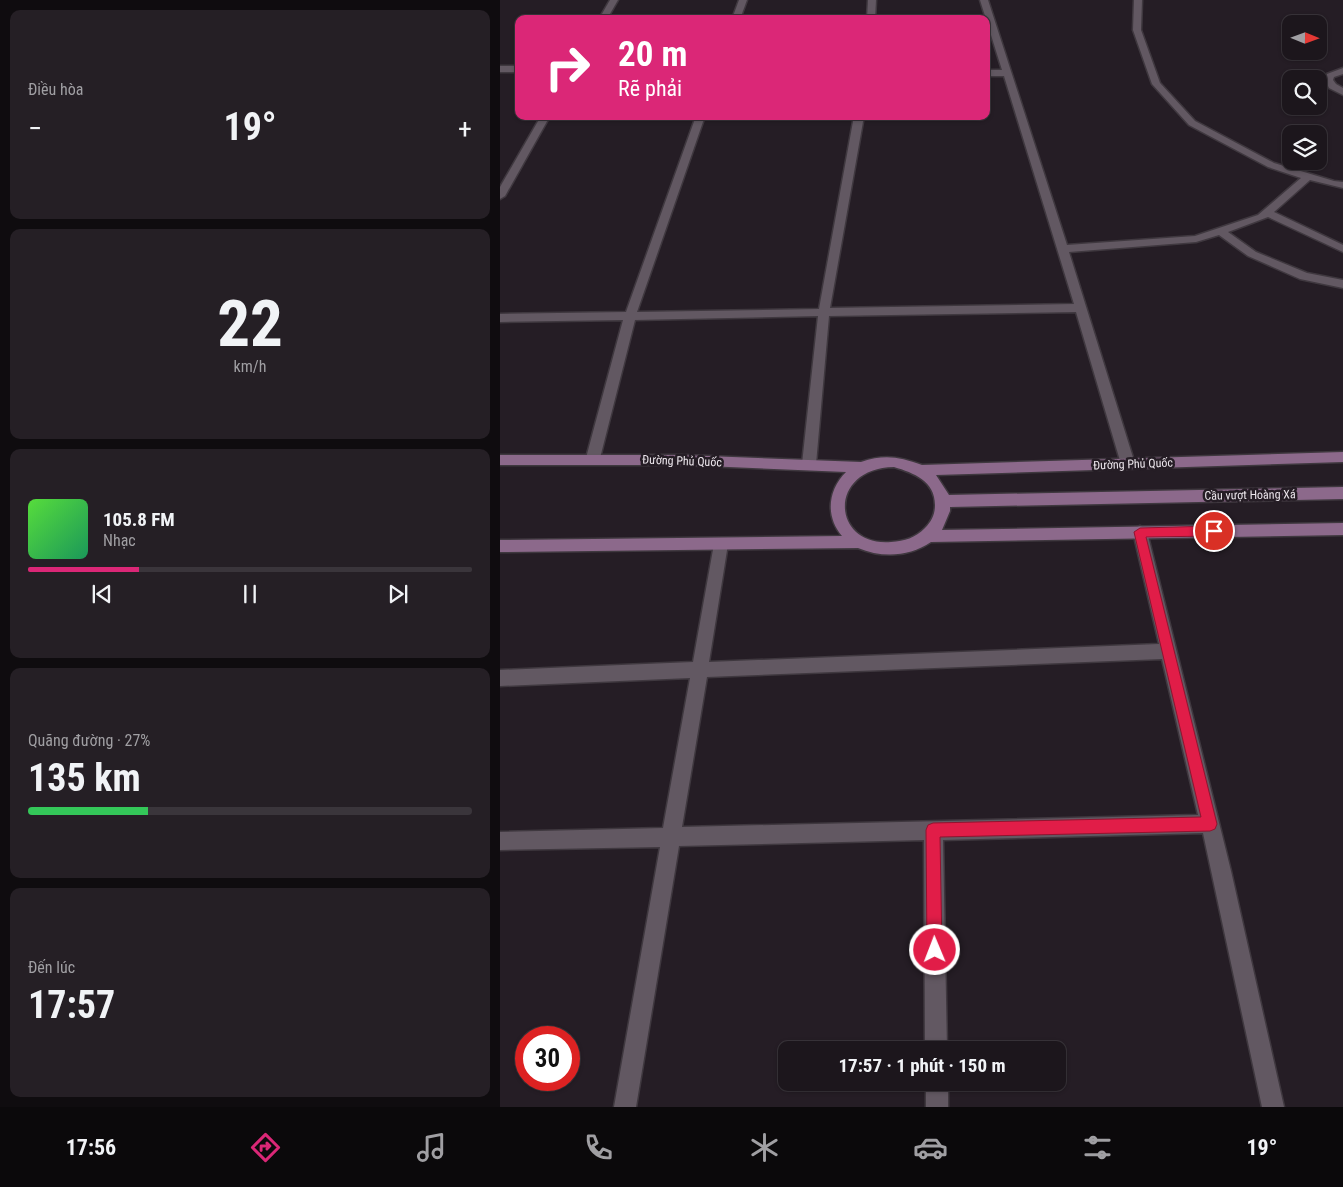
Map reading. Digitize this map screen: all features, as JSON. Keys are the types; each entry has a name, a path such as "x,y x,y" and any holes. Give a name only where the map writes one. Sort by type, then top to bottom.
{"main road":[{"name":"Đường Phủ Quốc","path":"923,470 1343,457"},
{"name":"Đường Phủ Quốc","path":"500,460 593,458 810,464 864,468"},
{"path":"500,546 858,542 875,548 894,550 913,545 929,536 938,525 943,513 944,501 941,488 923,470 909,464 894,462 878,463 864,468 850,477 840,489 836,503 838,518 845,531 858,542"},
{"name":"Cầu vượt Hoàng Xá","path":"944,501 1343,493"},
{"path":"929,536 1343,529"}],"street":[{"path":"605,15 614,0"},
{"path":"737,15 743,0"},
{"path":"871,15 872,0"},
{"path":"984,0 989,15"},
{"path":"1138,0 1137,30 1156,84 1192,123 1271,166 1343,185"},
{"path":"990,19 1063,249 1128,464"},
{"path":"500,68 515,69"},
{"path":"1343,71 1330,76 1329,80 1332,86 1343,92"},
{"path":"990,73 1007,72"},
{"path":"500,196 544,120"},
{"path":"593,458 630,316 700,120"},
{"path":"810,464 824,312 858,120"},
{"path":"1063,249 1196,239 1262,217 1308,177"},
{"path":"1267,213 1343,249"},
{"path":"1220,231 1252,254 1304,276 1343,284"},
{"path":"500,318 1080,308"},
{"path":"1140,532 1210,824 1273,1107"},
{"path":"625,1107 721,544"},
{"path":"500,678 1168,651"},
{"path":"500,841 1210,824"},
{"path":"933,830 936,1041"},
{"path":"937,1091 937,1107"}],"route":[{"path":"935,950 933,830 1210,824 1140,532 1214,531"}]}
